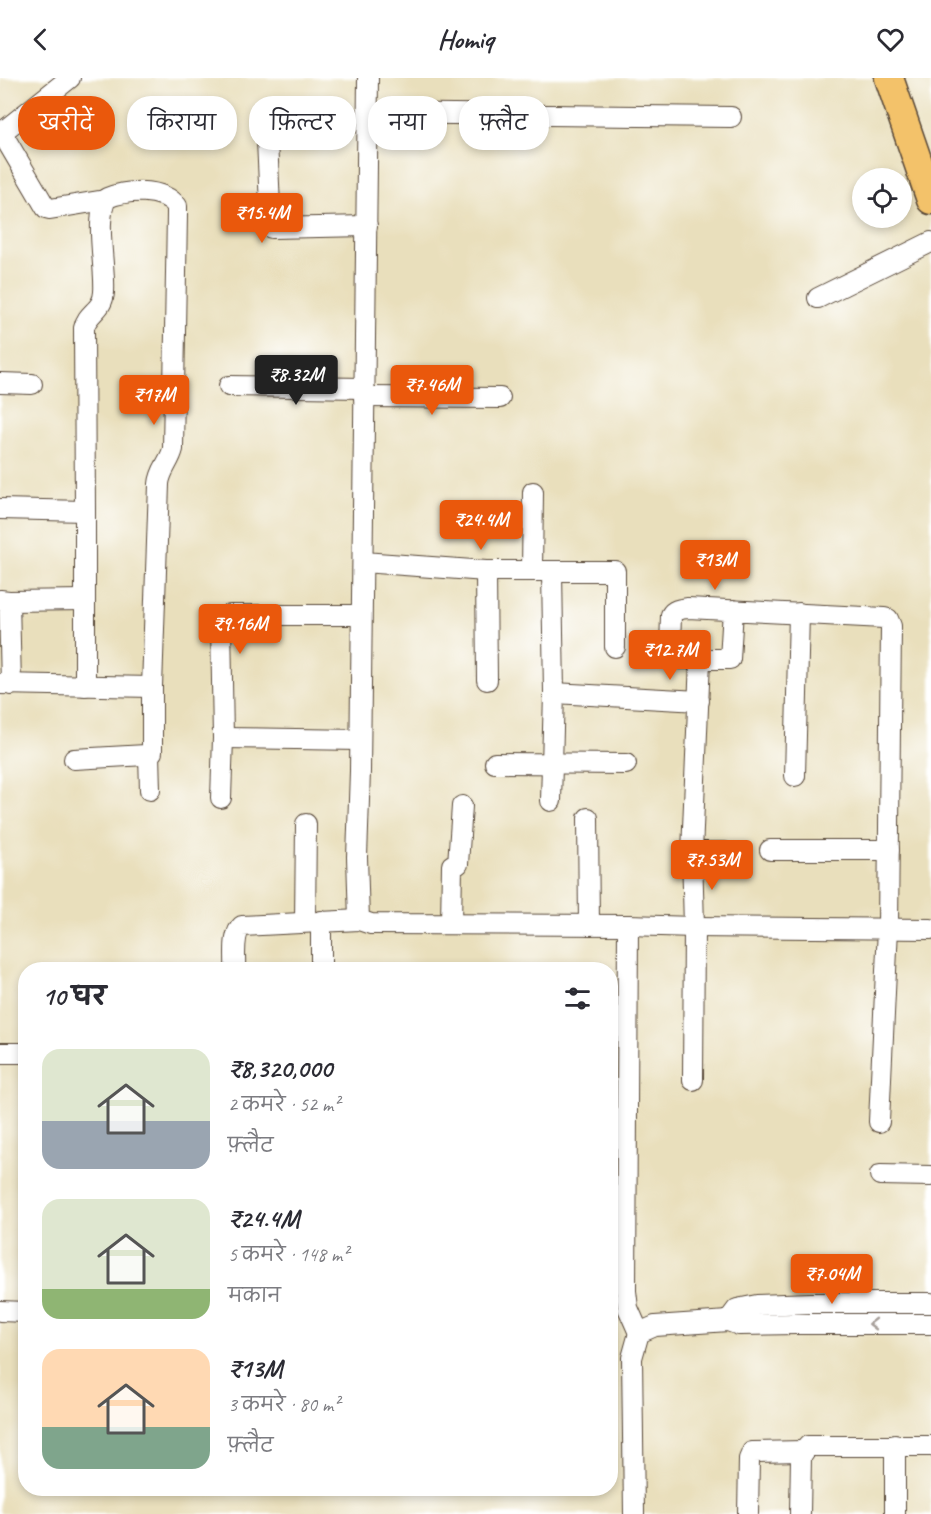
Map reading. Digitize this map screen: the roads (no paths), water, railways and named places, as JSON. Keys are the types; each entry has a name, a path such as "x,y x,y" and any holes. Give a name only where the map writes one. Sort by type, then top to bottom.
{"highway":[{"path":"889,78 931,200"},
{"path":"905,78 931,155"}],"street":[{"path":"70,78 1,134 46,208 105,200 110,196 147,193 167,196 177,206 173,449 161,472 159,484 152,748 149,754 150,790"},
{"path":"368,78 368,96"},
{"path":"359,920 357,856 368,113"},
{"path":"447,114 731,117"},
{"path":"267,150 271,228 367,226"},
{"path":"85,686 84,328 87,319 101,305 104,292 102,213 105,200"},
{"path":"818,298 931,242"},
{"path":"0,382 32,384"},
{"path":"229,386 500,398"},
{"path":"532,571 533,492"},
{"path":"0,509 85,511"},
{"path":"363,562 486,570 615,571 615,647"},
{"path":"486,570 487,680"},
{"path":"551,801 554,693 552,572"},
{"path":"84,600 5,601 5,684 152,687"},
{"path":"733,610 730,659 700,660 673,656 670,647 672,612 688,608 733,610 800,613 884,618 890,622 888,928 879,1122"},
{"path":"795,776 800,613"},
{"path":"221,798 223,738 221,624 223,617 230,615 361,615"},
{"path":"693,1080 692,852 700,660"},
{"path":"554,693 699,701"},
{"path":"223,738 360,740"},
{"path":"74,759 149,754"},
{"path":"495,763 626,764"},
{"path":"451,924 452,864 458,864 462,806"},
{"path":"588,818 589,925"},
{"path":"306,824 313,922 320,962"},
{"path":"770,850 889,850"},
{"path":"692,852 724,852"},
{"path":"236,962 236,940 238,929 242,926 313,922 359,920 371,924 931,929"},
{"path":"628,925 619,1235 627,1302 639,1333 632,1358 634,1514"},
{"path":"0,1053 18,1053"},
{"path":"880,1175 931,1176"},
{"path":"728,1321 737,1309 757,1305 811,1302 931,1303"},
{"path":"0,1311 18,1312"},
{"path":"639,1333 655,1326 728,1321 739,1326 931,1324"},
{"path":"748,1514 749,1455 755,1451 803,1451 812,1445 931,1446"},
{"path":"895,1445 895,1514"},
{"path":"800,1514 803,1451"}]}
